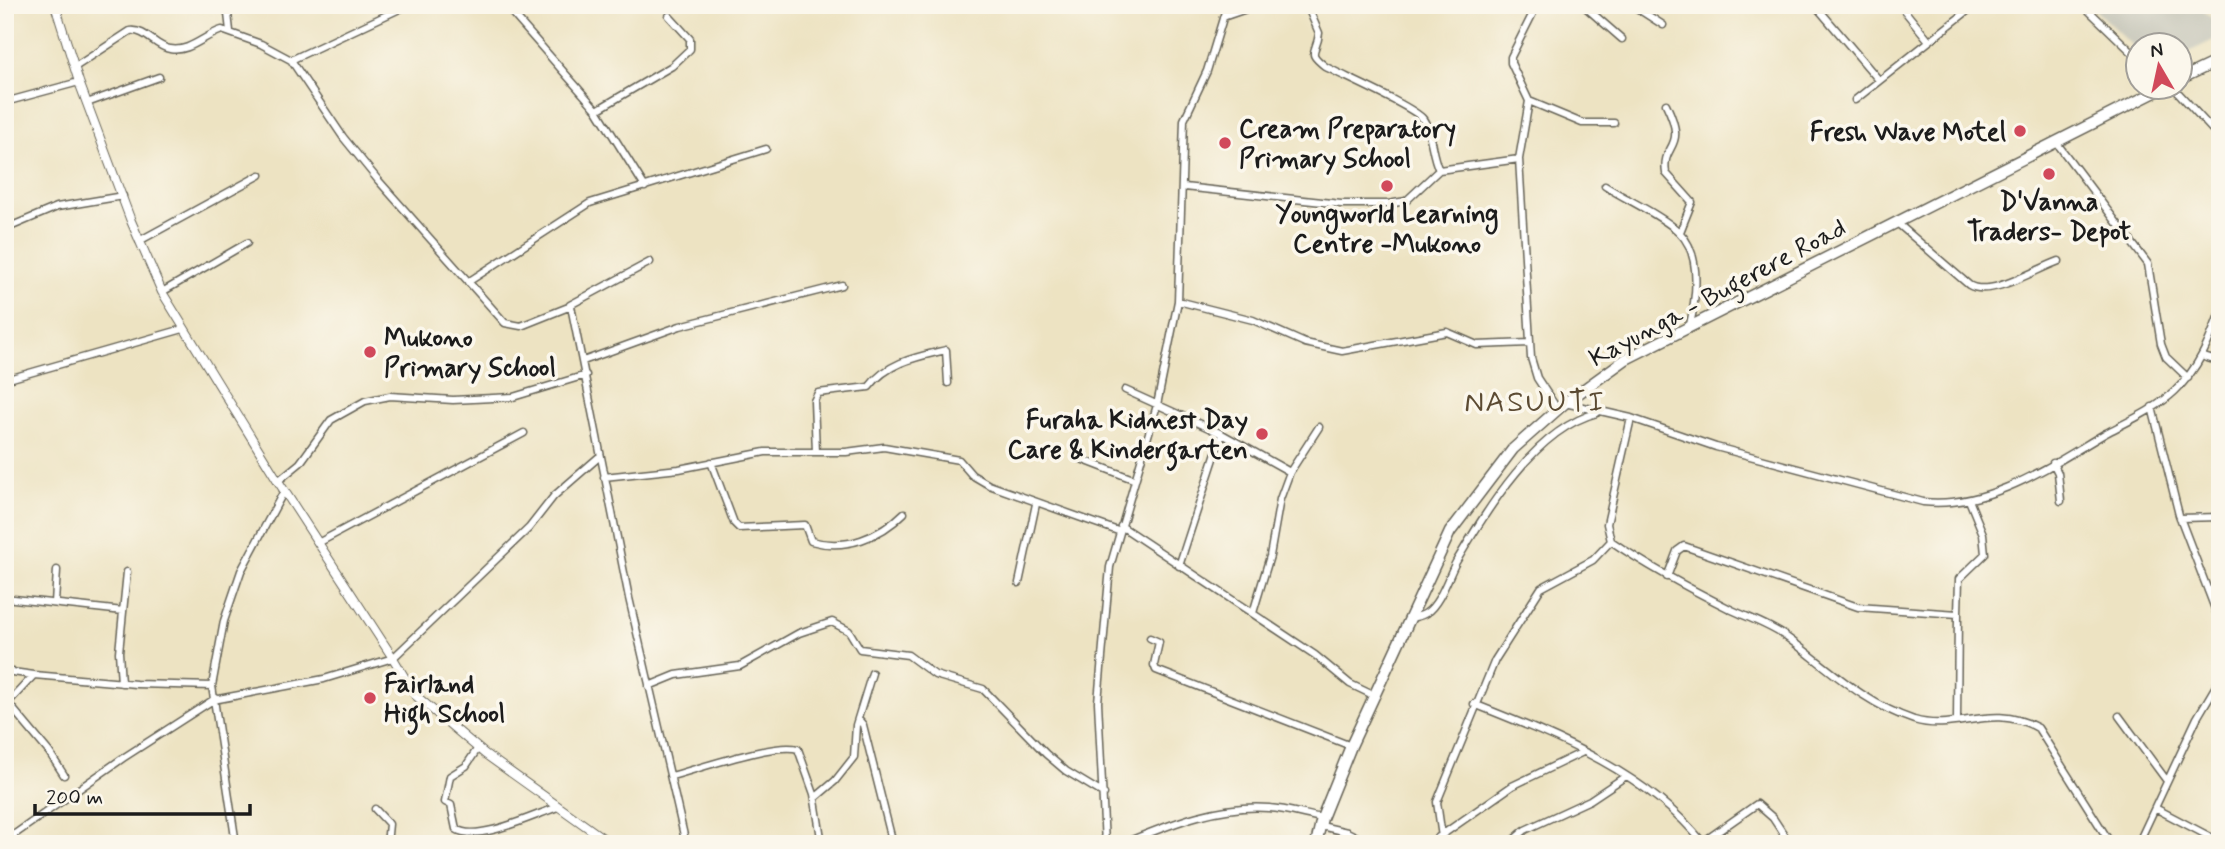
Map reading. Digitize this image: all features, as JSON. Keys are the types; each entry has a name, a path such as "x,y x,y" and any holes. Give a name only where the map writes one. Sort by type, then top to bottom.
{"main road":[{"path":"2194,72 2220,60"},
{"name":"Kayunga - Bugerere Road","path":"1316,844 1351,746 1450,532 1513,449 1561,407 1626,359 2135,102"}],"street":[{"path":"55,5 79,82 139,242 162,292 284,491 415,695 478,748 611,844"},
{"path":"228,5 230,31"},
{"path":"291,60 408,5"},
{"path":"505,5 597,110 645,187"},
{"path":"1105,844 1098,723 1099,671 1110,567 1133,479 1157,405 1178,301 1184,187 1184,120 1209,64 1227,5"},
{"path":"1223,17 1258,5"},
{"path":"1307,5 1319,33 1312,51 1314,58 1326,67 1420,116 1429,132 1430,146 1439,170"},
{"path":"1583,5 1622,39"},
{"path":"1632,5 1663,25"},
{"path":"1815,5 1878,79"},
{"path":"1900,5 1929,41"},
{"path":"1855,100 1878,79 1975,5"},
{"path":"2083,5 2124,45"},
{"path":"1535,6 1511,57 1513,69 1529,101 1520,159 1530,343 1537,378 1561,407 1630,418 1716,447 1923,502 1947,505 1999,490 2053,463 2174,393 2204,357 2220,312"},
{"path":"597,110 672,66 690,49 690,39 669,16"},
{"path":"75,67 130,31 137,30 167,49 174,50 190,46 216,32 230,31 291,60 344,137 468,282 512,327 522,326 570,304 650,262"},
{"path":"87,103 159,77"},
{"path":"5,102 79,82"},
{"path":"1529,101 1582,123 1614,123"},
{"path":"2187,102 2220,138"},
{"path":"1665,104 1676,124 1677,138 1667,159 1666,173 1692,202 1680,232"},
{"path":"2056,142 2148,264 2161,344 2166,357 2188,377"},
{"path":"468,282 585,205 766,149"},
{"path":"1184,187 1341,204 1388,204 1406,201 1439,170 1520,159"},
{"path":"139,242 260,175"},
{"path":"1605,186 1680,232 1688,247 1696,288 1690,327"},
{"path":"5,229 57,207 123,196"},
{"path":"1896,222 1980,291 1993,290 2059,261"},
{"path":"162,292 247,243"},
{"path":"583,361 680,326 842,285"},
{"path":"1178,301 1253,320 1305,342 1342,351 1447,332 1477,345 1530,343"},
{"path":"570,304 604,477 686,844"},
{"path":"5,380 183,329"},
{"path":"816,452 814,401 818,393 869,387 883,372 896,364 946,350 948,383"},
{"path":"2204,357 2220,362"},
{"path":"278,481 300,463 331,420 365,401 402,395 453,400 513,397 586,375"},
{"path":"1125,390 1222,434 1290,472"},
{"path":"2152,407 2180,519 2220,622"},
{"path":"1411,618 1426,613 1436,601 1478,527 1528,460 1573,420 1599,412"},
{"path":"1630,418 1607,524 1611,541 1667,577 1783,634 1842,683 1897,713 1936,724 2006,716 2038,728 2111,844"},
{"path":"1252,613 1270,556 1280,499 1290,472 1319,427"},
{"path":"318,543 524,433"},
{"path":"1179,566 1222,434"},
{"path":"604,477 711,463 765,452 816,452 884,447 947,456 959,460 982,482 1036,504 1119,529 1315,655 1350,684 1373,695"},
{"path":"5,841 13,840 123,758 214,700 324,679 393,658 529,528 554,496 600,456"},
{"path":"1081,459 1133,479"},
{"path":"711,463 734,523 744,529 805,525 811,541 827,544 869,539 882,533 904,513"},
{"path":"2053,463 2058,473 2061,500"},
{"path":"236,844 212,686 224,621 241,571 284,491"},
{"path":"1957,720 1959,579 1985,554 1983,534 1969,500"},
{"path":"1019,583 1036,504"},
{"path":"2180,519 2220,517"},
{"path":"1443,844 1437,802 1474,704 1494,660 1541,588 1593,560 1611,541"},
{"path":"1667,577 1677,551 1684,546 1858,607 1958,614"},
{"path":"55,603 57,570"},
{"path":"121,683 127,572"},
{"path":"2208,591 2220,588"},
{"path":"5,598 123,611"},
{"path":"649,686 676,675 740,666 799,633 832,622 849,631 860,649 908,655 935,675 983,689 1046,754 1066,771 1104,794"},
{"path":"1150,638 1159,642 1156,670 1351,746"},
{"path":"5,671 121,683 212,686"},
{"path":"815,798 835,781 854,757 853,746 858,719 872,673"},
{"path":"34,675 7,704 49,752 64,775"},
{"path":"2138,844 2220,679"},
{"path":"1474,704 1583,752 1634,778 1658,796 1703,843 1758,804 1773,818 1790,844"},
{"path":"2119,716 2167,781"},
{"path":"858,719 863,725 893,844"},
{"path":"671,776 789,746 798,749 815,798 822,844"},
{"path":"478,748 466,766 450,776 448,782 445,802 451,805 456,829 468,835 487,832 558,807"},
{"path":"1429,844 1512,786 1583,752"},
{"path":"1509,844 1525,830 1590,800 1626,776"},
{"path":"1122,844 1161,827 1229,810 1269,808 1322,822 1371,844"},
{"path":"375,809 389,824 387,844"},
{"path":"2157,809 2219,841"}],"shaded area":[{"path":"2090,5 2198,5 2220,27 2220,37 2194,49 2194,32 2124,32 2124,38"}],"place":[{"name":"Fresh Wave Motel","path":"2020,131"},
{"name":"Cream Preparatory Primary School","path":"1225,143"},
{"name":"D'Vanna Traders- Depot","path":"2049,174"},
{"name":"Youngworld Learning Centre -Mukono","path":"1387,186"},
{"name":"Mukono Primary School","path":"370,352"},
{"name":"Furaha Kidnest Day Care & Kindergarten","path":"1262,434"},
{"name":"Fairland High School","path":"370,698"}],"district":[{"name":"NASUUTI","path":"1535,401"}]}
